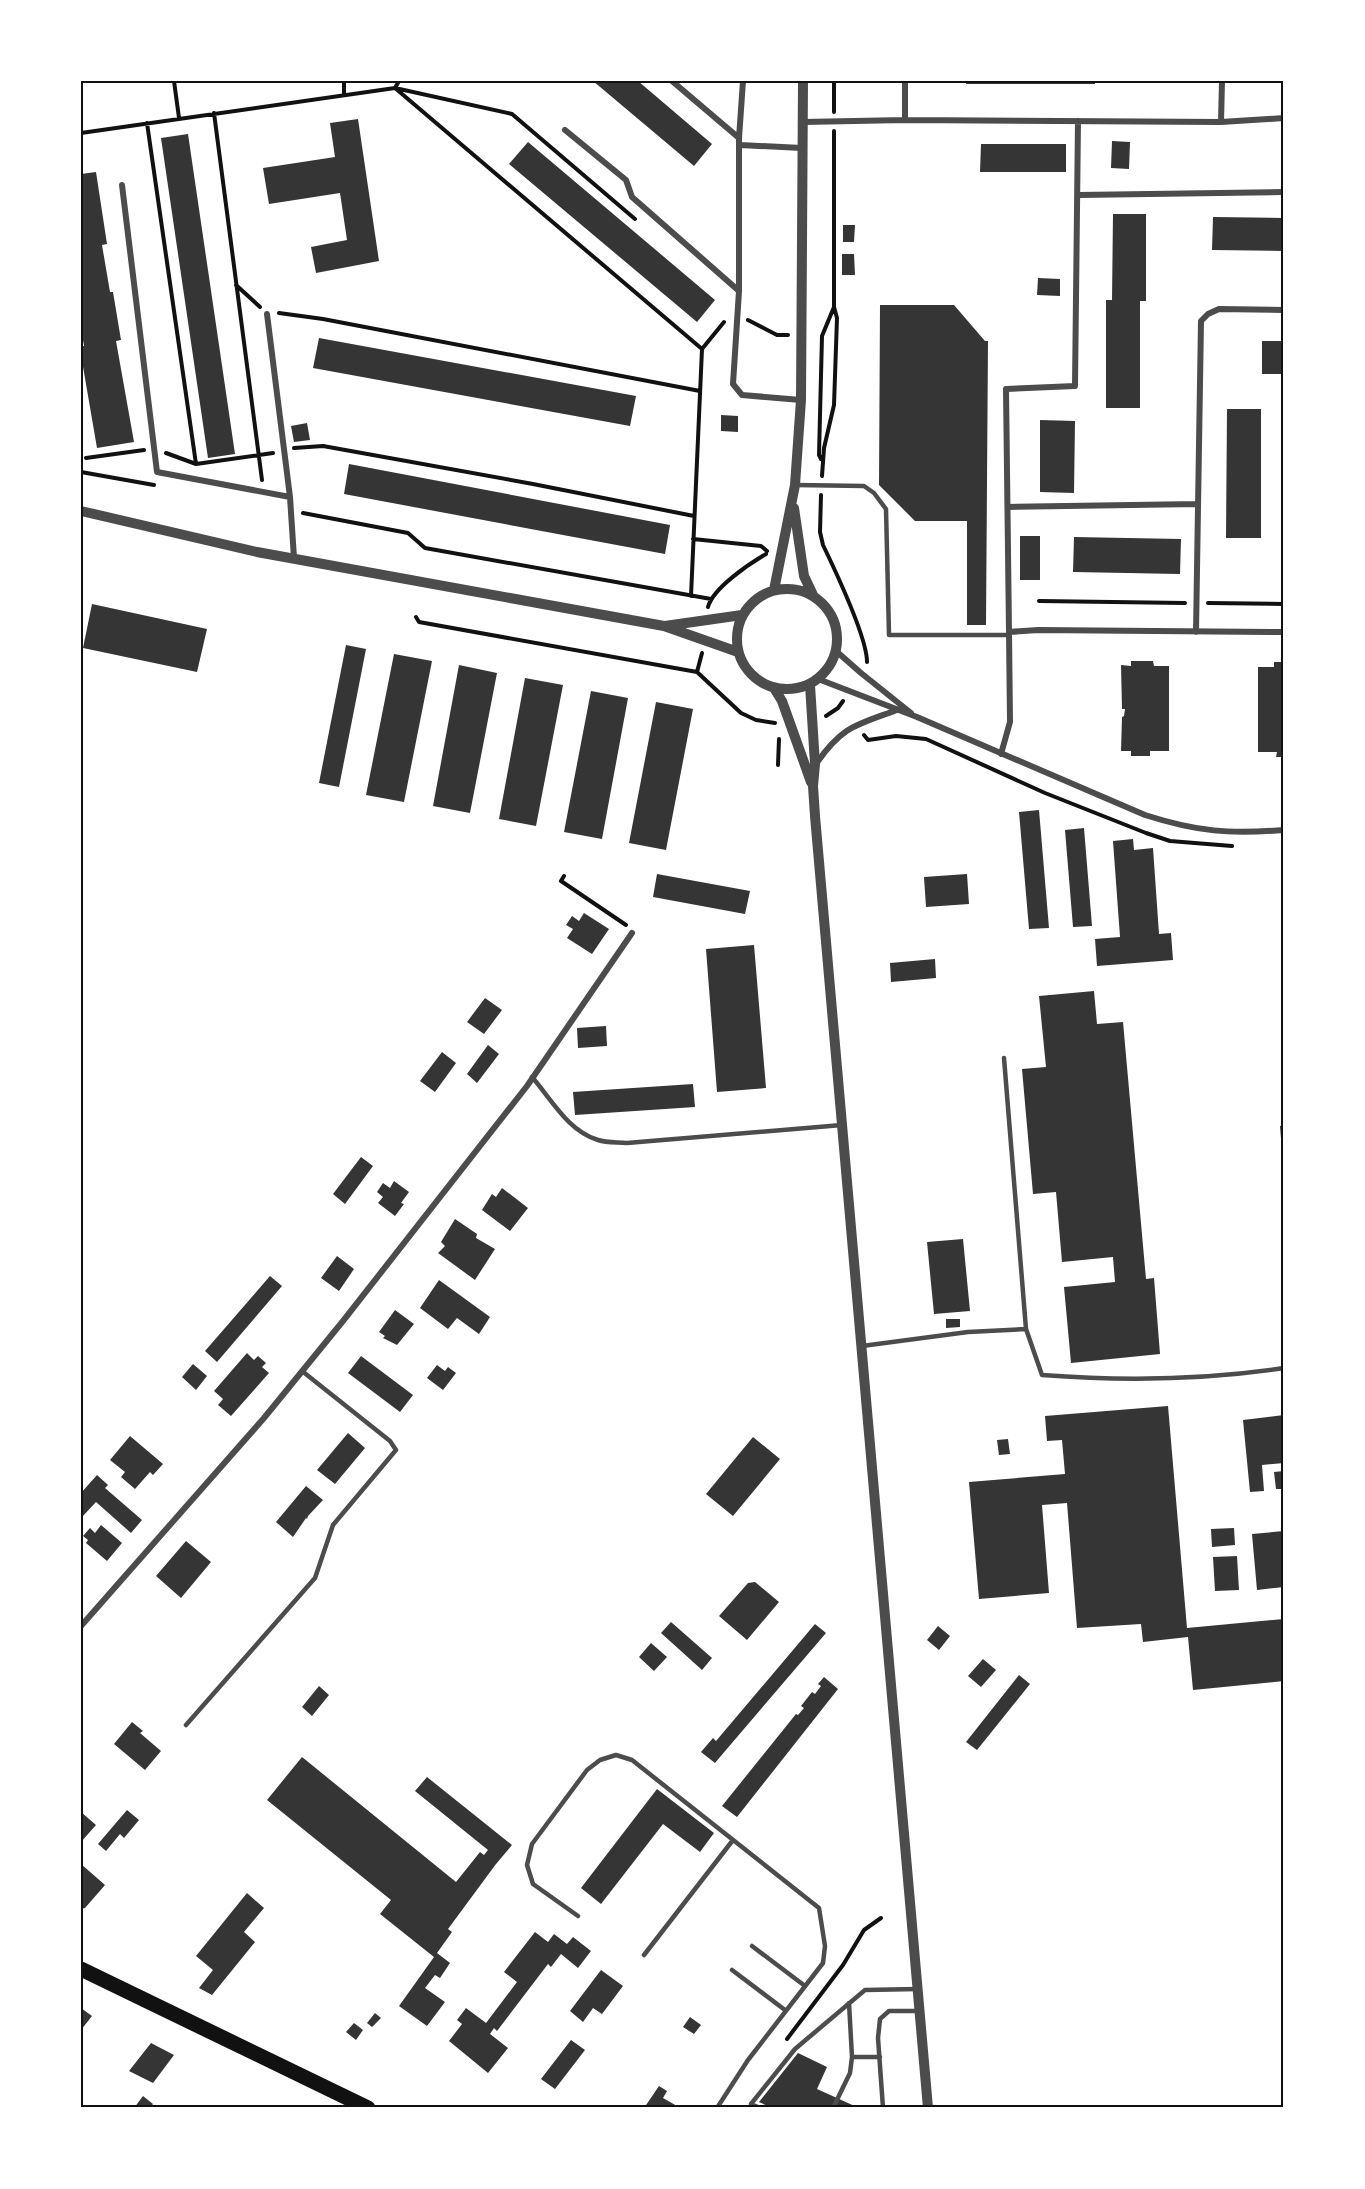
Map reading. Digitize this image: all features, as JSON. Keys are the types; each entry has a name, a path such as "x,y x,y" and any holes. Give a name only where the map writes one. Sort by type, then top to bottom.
{"main road":[{"path":"81,1969 368,2108"}],"street":[{"path":"672,81 740,142 802,148"},
{"path":"743,81 740,142 740,291 733,384 742,394 801,400"},
{"path":"774,590 795,485 801,400 803,81"},
{"path":"905,81 905,120"},
{"path":"1221,122 1222,81"},
{"path":"803,122 905,120 1221,122 1284,118"},
{"path":"1001,754 1010,722 1006,388 1075,386 1079,195 1078,121"},
{"path":"565,130 626,180 632,197 740,291"},
{"path":"122,185 157,472 290,497"},
{"path":"1079,195 1284,192"},
{"path":"1196,632 1201,321 1208,314 1219,309 1284,310"},
{"path":"267,314 290,497 294,558"},
{"path":"792,502 804,576 813,595"},
{"path":"1008,507 1198,504"},
{"path":"83,512 294,558 664,626 738,652"},
{"path":"787,588 813,595 825,605 834,619 838,635 832,661 814,682 789,689 774,688 758,681 746,668 738,652 736,640 742,615 761,595 774,590 787,588"},
{"path":"664,626 742,615"},
{"path":"1010,634 1038,630 1284,632"},
{"path":"836,651 917,717"},
{"path":"814,682 917,717 1145,815 1175,825 1241,833 1284,830"},
{"path":"814,682 813,786 928,2108"},
{"path":"774,688 782,701 813,786"},
{"path":"815,764 830,744 845,731 855,725 898,710"},
{"path":"81,1626 256,1427 302,1371 532,1077 632,931"}],"lane":[{"path":"795,485 864,486 874,493 886,509 888,635 1010,634"},
{"path":"1004,1058 1026,1329 1042,1375 1096,1379 1241,1374 1284,1368"},
{"path":"532,1077 572,1126 600,1141 627,1143 842,1125"},
{"path":"862,1346 968,1332 1026,1329"},
{"path":"186,1725 315,1578 333,1525 396,1450 390,1441 302,1371"},
{"path":"578,1916 533,1884 527,1865 532,1844 587,1770 600,1761 616,1755 632,1760 819,1908 825,1946 823,1963 748,2060 717,2108"},
{"path":"644,1955 733,1840"},
{"path":"752,1946 805,1986"},
{"path":"732,1970 785,2010"},
{"path":"759,2108 751,2104 795,2049 865,1990 918,1989"},
{"path":"833,2108 850,2073 852,2057 849,2003"},
{"path":"883,2108 878,2038 880,2019 886,2012 920,2011"},
{"path":"852,2057 880,2057"}],"path":[{"path":"174,81 179,118"},
{"path":"344,81 344,95"},
{"path":"395,88 399,81"},
{"path":"834,81 834,307 837,318 834,405 822,461 820,532 823,545 861,634 868,661"},
{"path":"395,88 702,349 691,596"},
{"path":"81,133 395,88 512,114 639,223"},
{"path":"213,114 263,492"},
{"path":"147,123 198,480"},
{"path":"236,285 267,314 276,312 323,319 700,391"},
{"path":"822,461 819,455 822,336 834,307"},
{"path":"737,317 777,334 822,336"},
{"path":"86,458 154,449 196,464 276,453 284,448 323,446 694,516"},
{"path":"425,548 711,599 752,562 765,554 770,554 760,546 693,539"},
{"path":"1039,601 1284,604"},
{"path":"416,617 419,622 697,672 741,713 756,720 780,724"},
{"path":"697,672 703,648"},
{"path":"838,708 844,714"},
{"path":"778,765 779,734"},
{"path":"564,876 561,881 632,931"},
{"path":"784,2043 843,1965 864,1930 881,1918"}],"building":[{"path":"593,81 638,81 712,144 694,166"},
{"path":"966,81 1095,81 1095,84 966,84"},
{"path":"358,119 379,261 316,273 311,247 347,240 340,193 269,204 263,168 335,157 330,123"},
{"path":"188,134 235,454 208,458 161,138"},
{"path":"1112,141 1130,142 1129,169 1111,168"},
{"path":"528,142 715,300 697,322 509,164"},
{"path":"981,144 1066,144 1066,172 980,172"},
{"path":"96,172 107,244 102,245 121,340 116,341 134,442 97,448 81,355 81,346 84,346 81,328 81,174"},
{"path":"1113,214 1146,214 1146,301 1140,301 1140,408 1106,408 1106,300 1112,300"},
{"path":"1213,217 1284,218 1284,251 1212,250"},
{"path":"843,225 855,225 854,242 843,242"},
{"path":"842,254 854,254 855,275 842,275"},
{"path":"1038,278 1060,279 1060,296 1037,295"},
{"path":"880,305 954,305 985,341 988,341 986,625 967,625 967,521 915,521 879,485"},
{"path":"319,338 636,396 630,426 313,368"},
{"path":"1262,341 1284,341 1284,374 1262,374"},
{"path":"1227,409 1261,409 1261,538 1226,538"},
{"path":"721,415 738,416 738,432 721,431"},
{"path":"1040,420 1075,421 1074,493 1040,492"},
{"path":"307,423 310,440 294,442 291,426"},
{"path":"349,464 670,525 665,554 344,494"},
{"path":"1020,536 1040,536 1040,580 1020,580"},
{"path":"1074,537 1181,539 1180,574 1073,572"},
{"path":"92,604 207,629 197,672 83,648"},
{"path":"346,645 366,649 339,787 319,783"},
{"path":"394,654 432,661 404,802 366,795"},
{"path":"1131,661 1153,661 1154,666 1169,666 1169,751 1150,751 1150,756 1131,756 1131,751 1121,751 1122,717 1125,709 1122,709 1121,665 1131,666"},
{"path":"1274,662 1284,662 1284,757 1276,757 1277,752 1258,752 1258,667 1274,667"},
{"path":"459,665 497,673 470,813 433,806"},
{"path":"525,678 563,685 536,826 499,819"},
{"path":"591,691 628,698 602,839 564,832"},
{"path":"656,702 693,709 666,850 629,843"},
{"path":"1039,810 1049,928 1029,929 1019,812"},
{"path":"1084,828 1092,926 1073,927 1065,830"},
{"path":"1133,839 1134,850 1153,848 1159,934 1171,933 1173,960 1097,966 1095,939 1120,937 1113,841"},
{"path":"657,874 750,891 745,914 653,897"},
{"path":"967,874 969,904 926,907 924,877"},
{"path":"584,913 609,929 592,954 567,938 573,929 566,925 572,916 579,921"},
{"path":"754,945 766,1088 717,1092 706,949"},
{"path":"935,959 936,978 891,982 890,963"},
{"path":"1094,991 1097,1024 1123,1022 1146,1279 1154,1278 1160,1354 1071,1363 1064,1287 1115,1282 1113,1257 1062,1262 1056,1192 1033,1194 1022,1069 1046,1067 1039,996"},
{"path":"485,998 502,1010 484,1034 467,1022"},
{"path":"606,1026 607,1046 578,1048 577,1028"},
{"path":"488,1045 499,1054 477,1083 467,1074"},
{"path":"442,1052 456,1063 435,1092 420,1081"},
{"path":"693,1084 695,1107 575,1115 573,1092"},
{"path":"1284,1125 1284,1151 1282,1151 1280,1126"},
{"path":"361,1157 373,1166 345,1204 333,1194"},
{"path":"394,1181 409,1192 395,1216 378,1203 383,1197 377,1192 383,1183 390,1188"},
{"path":"502,1188 528,1208 510,1231 482,1210 492,1194 496,1197"},
{"path":"455,1219 477,1234 476,1238 495,1249 475,1280 438,1253 445,1246 441,1242"},
{"path":"963,1239 970,1311 934,1314 927,1242"},
{"path":"337,1256 354,1269 339,1291 321,1278"},
{"path":"270,1276 282,1286 217,1362 205,1351"},
{"path":"439,1280 490,1317 479,1334 457,1318 448,1329 420,1308"},
{"path":"395,1310 414,1324 397,1345 383,1338 385,1336 379,1332"},
{"path":"946,1319 960,1319 960,1327 946,1328"},
{"path":"247,1353 254,1360 258,1356 266,1363 262,1367 269,1373 231,1416 218,1405 223,1399 214,1391"},
{"path":"361,1356 413,1395 400,1412 348,1373"},
{"path":"193,1364 207,1376 196,1390 182,1377"},
{"path":"437,1365 445,1371 448,1367 456,1373 443,1390 427,1378"},
{"path":"1168,1406 1187,1628 1284,1619 1284,1681 1193,1690 1188,1637 1143,1642 1141,1624 1077,1628 1067,1503 1042,1505 1049,1593 979,1599 969,1482 1065,1474 1062,1440 1047,1441 1045,1416"},
{"path":"1284,1415 1284,1463 1262,1465 1264,1491 1250,1492 1243,1420"},
{"path":"348,1433 365,1448 335,1484 317,1470"},
{"path":"130,1436 163,1464 153,1475 150,1472 135,1489 121,1477 125,1472 110,1460"},
{"path":"753,1437 780,1459 733,1516 706,1494"},
{"path":"1008,1439 1010,1454 999,1455 997,1440"},
{"path":"1284,1471 1284,1489 1276,1489 1274,1472"},
{"path":"97,1475 108,1485 105,1488 142,1520 131,1533 96,1502 81,1516 81,1493"},
{"path":"306,1486 323,1500 306,1518 293,1537 276,1522"},
{"path":"101,1525 122,1543 107,1561 86,1543 88,1540 83,1536 90,1528 95,1533"},
{"path":"1234,1528 1235,1545 1212,1547 1211,1529"},
{"path":"1284,1531 1284,1587 1257,1590 1252,1534"},
{"path":"186,1541 211,1562 181,1598 156,1576"},
{"path":"1237,1556 1239,1590 1215,1591 1213,1557"},
{"path":"755,1582 779,1602 747,1640 719,1616 748,1583"},
{"path":"671,1622 712,1658 702,1670 661,1633"},
{"path":"815,1624 826,1633 715,1763 701,1752 713,1738 716,1741"},
{"path":"938,1626 950,1636 939,1650 927,1640"},
{"path":"651,1643 667,1657 654,1671 639,1657"},
{"path":"983,1659 996,1670 981,1687 968,1676"},
{"path":"1019,1675 1030,1684 977,1750 966,1742"},
{"path":"824,1677 838,1689 737,1817 722,1806 796,1714 798,1715 804,1708 801,1706 812,1692 815,1694 821,1686 818,1684"},
{"path":"319,1686 329,1695 312,1716 302,1707"},
{"path":"132,1722 143,1731 140,1733 161,1751 145,1770 114,1744"},
{"path":"302,1757 456,1882 480,1852 484,1855 488,1850 415,1791 427,1777 512,1845 448,1929 452,1932 437,1953 450,1963 440,1978 435,1975 425,1988 445,2002 427,2026 399,2006 434,1957 380,1914 391,1900 267,1800"},
{"path":"657,1789 714,1833 700,1852 663,1824 601,1904 581,1888"},
{"path":"127,1810 139,1820 124,1838 120,1834 106,1851 98,1844"},
{"path":"81,1812 96,1825 81,1842"},
{"path":"81,1864 105,1885 85,1908 81,1909"},
{"path":"247,1893 264,1908 244,1932 255,1942 212,1995 199,1988 213,1970 196,1956"},
{"path":"535,1932 548,1942 554,1934 567,1944 573,1937 591,1951 578,1968 561,1954 551,1967 548,1964 497,2031 494,2028 490,2034 508,2048 488,2073 449,2041 462,2024 457,2020 466,2008 486,2023 517,1982 504,1972"},
{"path":"601,1970 623,1986 602,2014 593,2008 583,2022 570,2011"},
{"path":"81,2008 92,2016 81,2030"},
{"path":"375,2013 381,2018 372,2027 367,2023"},
{"path":"690,2017 701,2025 694,2034 683,2027"},
{"path":"354,2023 363,2030 356,2040 346,2032"},
{"path":"571,2040 585,2050 555,2089 541,2079"},
{"path":"151,2043 174,2055 153,2083 129,2071"},
{"path":"798,2053 827,2067 817,2089 859,2108 772,2108 759,2102"},
{"path":"659,2086 667,2091 663,2098 677,2106 676,2108 644,2108"},
{"path":"143,2096 153,2104 150,2108 134,2108"}]}
